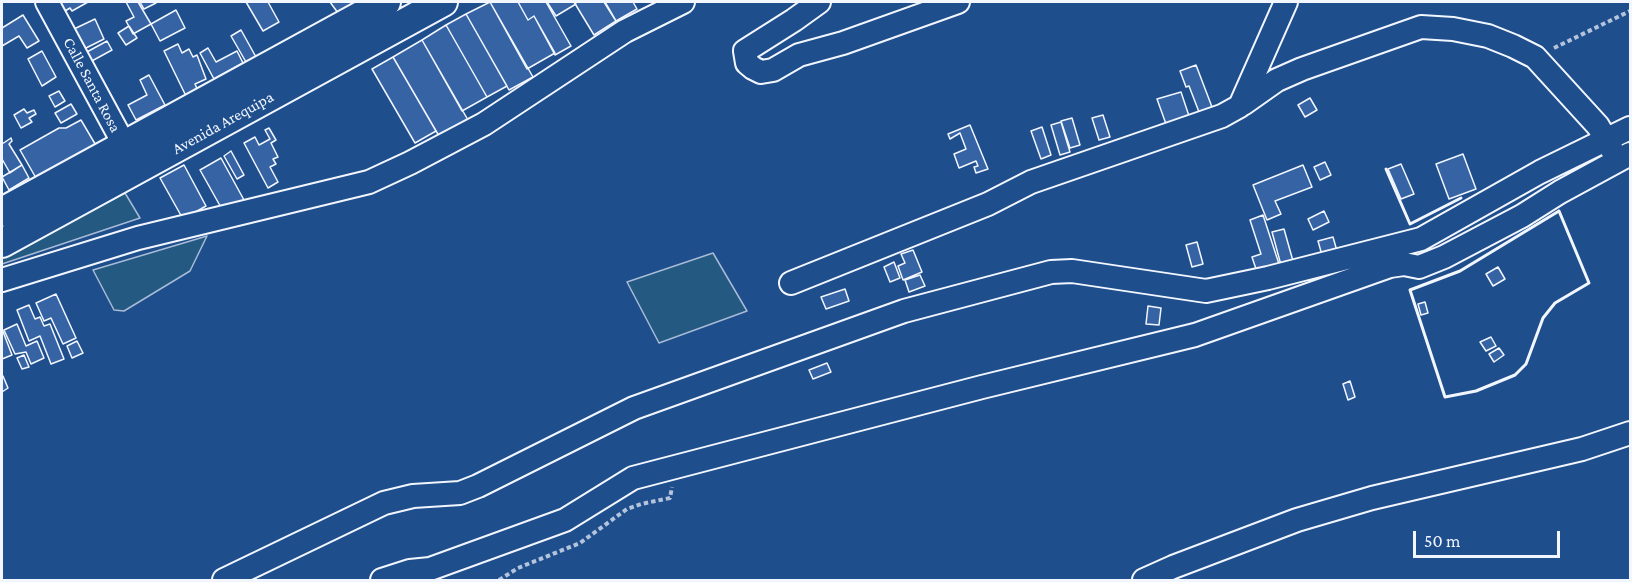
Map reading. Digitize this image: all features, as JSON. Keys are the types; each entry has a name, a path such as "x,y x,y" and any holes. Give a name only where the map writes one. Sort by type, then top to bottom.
{"main road":[{"name":"Avenida Arequipa","path":"2,243 131,157 386,2"},
{"name":"Avenida Arequipa","path":"2,212 131,157 409,10 443,2"}],"street":[{"name":"Calle Santa Rosa","path":"47,2 131,157"},
{"path":"2,280 138,238 369,182 484,124 625,31 683,2"},
{"path":"819,2 745,51 747,63 761,72 773,70 799,55 843,43 958,2"},
{"path":"1240,106 1286,2"},
{"path":"382,580 410,571 430,569 565,520 633,478 982,387 1195,335 1390,266 1404,264 1419,267 1444,257 1626,161 1605,138 1598,126 1535,57 1488,36 1453,29 1421,27 1277,80 1222,116 1031,182 988,204 791,283"},
{"path":"224,580 384,503 413,496 460,493 634,408 904,311 947,298 1006,286 1051,272 1072,271 1206,291 1268,278 1421,239 1540,172 1605,138 1630,128"},
{"path":"1144,580 1307,517 1372,498 1582,449 1630,433"}],"path":[{"path":"1535,57 1630,11"},
{"path":"499,580 518,568 580,543 627,509 670,498 677,466"}],"shaded area":[{"path":"125,193 140,218 2,264 2,257"},
{"path":"207,236 190,271 124,311 114,310 93,270"},
{"path":"713,253 747,311 659,343 627,282"}],"building":[{"path":"60,2 88,2 72,11 70,8 65,11"},
{"path":"126,2 138,2 151,24 133,34 126,21 134,17"},
{"path":"140,2 155,2 156,3 144,9"},
{"path":"246,2 268,2 279,22 263,31"},
{"path":"330,2 356,2 338,13"},
{"path":"490,2 518,2 528,20 534,16 555,53 527,69"},
{"path":"490,2 533,77 509,90 466,14"},
{"path":"518,2 546,2 571,46 555,55 534,16 528,20"},
{"path":"547,2 574,2 576,4 556,16"},
{"path":"574,2 604,2 616,21 594,35"},
{"path":"605,2 633,2 637,9 616,21"},
{"path":"176,10 185,28 160,41 151,24"},
{"path":"466,14 507,86 487,97 446,25"},
{"path":"23,15 39,41 27,48 19,36 2,46 2,28"},
{"path":"95,19 104,39 84,49 74,29"},
{"path":"446,25 487,97 462,111 422,40"},
{"path":"129,26 137,38 126,45 118,33"},
{"path":"241,30 256,57 246,62 231,36"},
{"path":"422,40 468,120 439,136 393,57"},
{"path":"107,41 112,50 90,62 85,53"},
{"path":"178,44 182,53 189,49 193,57 197,55 206,79 195,84 198,91 186,96 164,51"},
{"path":"208,48 216,62 237,51 243,63 214,79 200,53"},
{"path":"42,51 56,77 42,86 28,59"},
{"path":"393,57 436,131 415,143 372,69"},
{"path":"1196,65 1212,107 1199,112 1189,86 1186,87 1180,71"},
{"path":"149,75 165,105 136,120 128,105 147,95 140,80"},
{"path":"59,91 65,101 55,107 49,96"},
{"path":"1181,92 1189,116 1166,124 1157,99"},
{"path":"1310,98 1317,110 1305,117 1298,105"},
{"path":"71,104 77,114 61,123 55,113"},
{"path":"24,109 27,113 34,110 36,114 29,118 32,122 21,128 14,115"},
{"path":"1103,115 1110,137 1099,140 1092,118"},
{"path":"1072,118 1080,145 1070,148 1061,121"},
{"path":"81,120 101,154 36,178 20,150 59,128 66,128"},
{"path":"1061,122 1070,152 1060,155 1051,125"},
{"path":"970,125 988,169 976,173 974,167 978,166 976,161 959,168 954,154 966,149 960,133 950,139 948,134"},
{"path":"1042,127 1051,155 1041,159 1031,131"},
{"path":"269,128 276,140 271,143 278,157 273,159 276,164 270,167 278,182 268,188 244,143 255,137 259,145 270,139 265,130"},
{"path":"11,138 12,141 9,144 22,165 10,173 2,159 2,144"},
{"path":"231,151 244,175 237,179 224,156"},
{"path":"1463,154 1476,189 1449,199 1436,164"},
{"path":"221,158 244,200 223,211 200,170"},
{"path":"1325,162 1331,175 1320,180 1314,167"},
{"path":"1401,164 1414,194 1401,199 1388,169"},
{"path":"22,165 29,178 9,190 2,177"},
{"path":"184,165 206,206 183,219 160,178"},
{"path":"1303,165 1312,187 1275,201 1281,214 1267,220 1253,185"},
{"path":"1324,211 1329,222 1313,230 1308,219"},
{"path":"1263,215 1279,264 1257,272 1252,257 1261,254 1250,220"},
{"path":"1284,229 1293,261 1281,265 1272,232"},
{"path":"1333,237 1337,251 1322,255 1318,241"},
{"path":"1197,242 1203,264 1192,267 1186,245"},
{"path":"913,250 922,272 903,280 898,266 905,263 901,254"},
{"path":"894,262 900,278 890,282 884,267"},
{"path":"1498,267 1505,279 1493,286 1486,274"},
{"path":"920,275 925,286 909,292 905,280"},
{"path":"845,289 849,301 826,309 821,297"},
{"path":"56,294 76,338 63,344 51,318 44,321 36,303"},
{"path":"1425,302 1428,313 1421,315 1418,304"},
{"path":"29,305 35,319 40,317 44,326 50,324 64,359 51,364 40,336 29,341 17,310"},
{"path":"1148,306 1161,308 1159,325 1146,324"},
{"path":"17,324 26,346 37,341 44,358 31,364 26,352 15,354 4,330"},
{"path":"2,329 12,355 2,359"},
{"path":"1491,337 1496,346 1486,351 1480,342"},
{"path":"77,341 83,353 72,358 67,346"},
{"path":"1499,348 1504,355 1494,362 1489,354"},
{"path":"24,355 29,367 22,369 17,358"},
{"path":"827,363 831,372 813,379 809,370"},
{"path":"2,377 8,388 2,392"},
{"path":"1350,381 1355,397 1348,400 1343,384"}],"wall":[{"path":"1386,169 1410,224 1461,198"},
{"path":"1559,211 1589,283 1555,303 1543,318 1526,364 1515,375 1476,391 1445,397 1410,290 1460,271 1559,211"}]}
